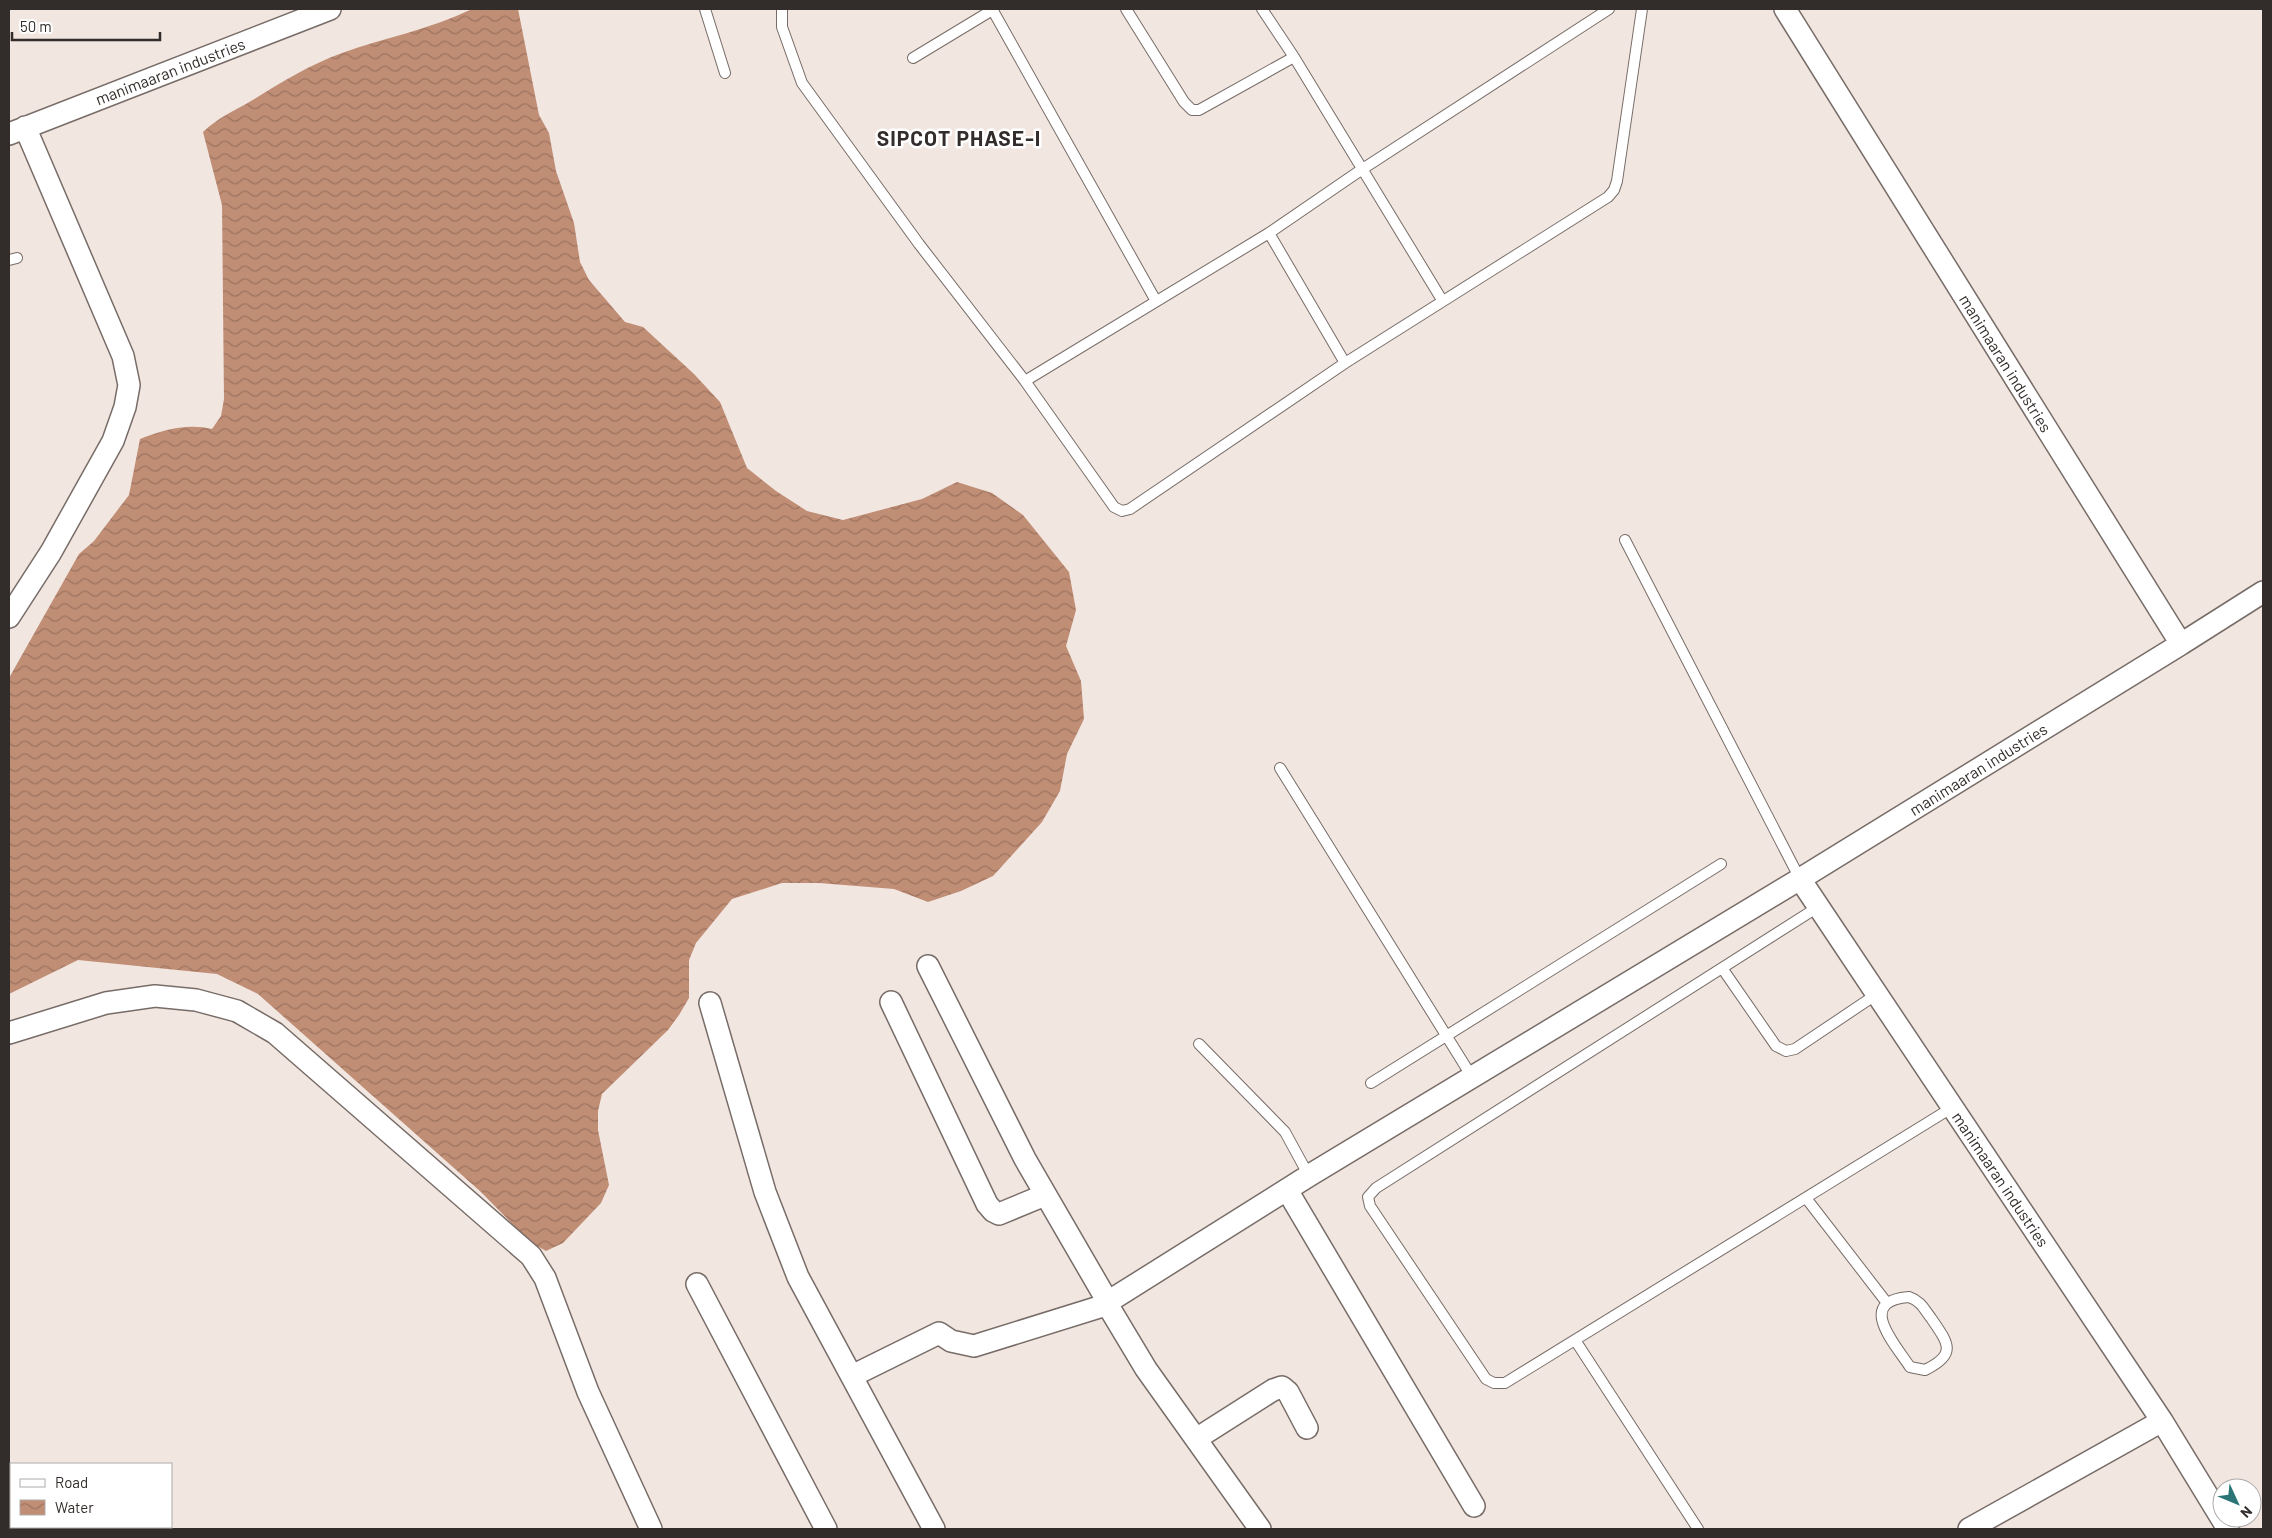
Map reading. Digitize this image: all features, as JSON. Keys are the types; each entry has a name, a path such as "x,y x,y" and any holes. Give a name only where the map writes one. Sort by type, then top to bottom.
{"street":[{"name":"manimaaran industries","path":"17,130 330,9"},
{"name":"manimaaran industries","path":"1785,9 2181,644 1800,879 2162,1421 2228,1529"},
{"path":"9,617 50,552 113,441 126,407 129,385 123,356 17,130"},
{"path":"2181,644 2263,592"},
{"path":"852,1376 939,1333 951,1341 974,1346 1109,1304 1115,1296 1309,1176 1800,879"},
{"path":"928,966 1024,1159 1109,1304 1110,1309 1146,1369 1260,1529"},
{"path":"9,1033 106,1003 155,996 196,1000 237,1011 275,1033 531,1256 545,1278 588,1392 647,1528"},
{"path":"891,1002 987,1204 993,1211 999,1214 1045,1195"},
{"path":"710,1003 764,1192 798,1277 934,1529"},
{"path":"1287,1190 1474,1506"},
{"path":"697,1284 826,1529"},
{"path":"1196,1440 1273,1390 1282,1387 1288,1392 1306,1428"},
{"path":"1969,1529 2162,1421"}],"lane":[{"path":"705,9 725,73"},
{"path":"782,9 782,27 802,83 919,244 1025,381 1114,507 1122,511 1130,509 1345,362 1608,197 1614,190 1617,181 1642,9"},
{"path":"913,58 993,9 1156,301"},
{"path":"1126,9 1184,102 1192,110 1199,110 1294,57"},
{"path":"1262,9 1294,57 1361,170 1442,300"},
{"path":"1025,381 1269,233 1361,170 1609,9"},
{"path":"1269,233 1345,362"},
{"path":"1624,540 1800,879"},
{"path":"1280,768 1472,1077"},
{"path":"1371,1083 1721,864"},
{"path":"1818,907 1376,1188 1368,1197 1370,1206 1486,1379 1494,1383 1505,1383 1952,1107"},
{"path":"1722,968 1776,1046 1786,1051 1795,1049 1877,994"},
{"path":"1198,1044 1285,1132 1309,1176"},
{"path":"1806,1198 1887,1303"},
{"path":"1909,1297 1918,1300 1947,1341 1947,1351 1939,1363 1925,1370 1910,1367 1883,1327 1881,1317 1887,1303 1894,1298 1909,1297"},
{"path":"1575,1340 1698,1529"}],"water":[{"path":"472,9 518,9 539,115 549,133 556,171 574,223 580,262 589,280 625,322 643,327 694,374 720,402 747,468 776,491 807,511 843,520 922,499 957,482 992,493 1023,515 1069,572 1076,610 1066,646 1081,681 1084,719 1067,754 1060,791 1042,822 993,876 961,891 928,902 894,889 819,883 782,883 732,899 696,943 689,960 689,998 679,1015 668,1030 602,1094 598,1111 598,1130 609,1185 601,1203 563,1243 546,1251 530,1242 481,1192 258,994 217,974 78,960 9,994 9,678 79,554 94,541 129,495 140,439 175,428 203,427 212,429 221,416 224,399 222,205 203,132 226,115 318,63 342,53 440,22"}],"district":[{"name":"SIPCOT PHASE-I","path":"959,137"}]}
